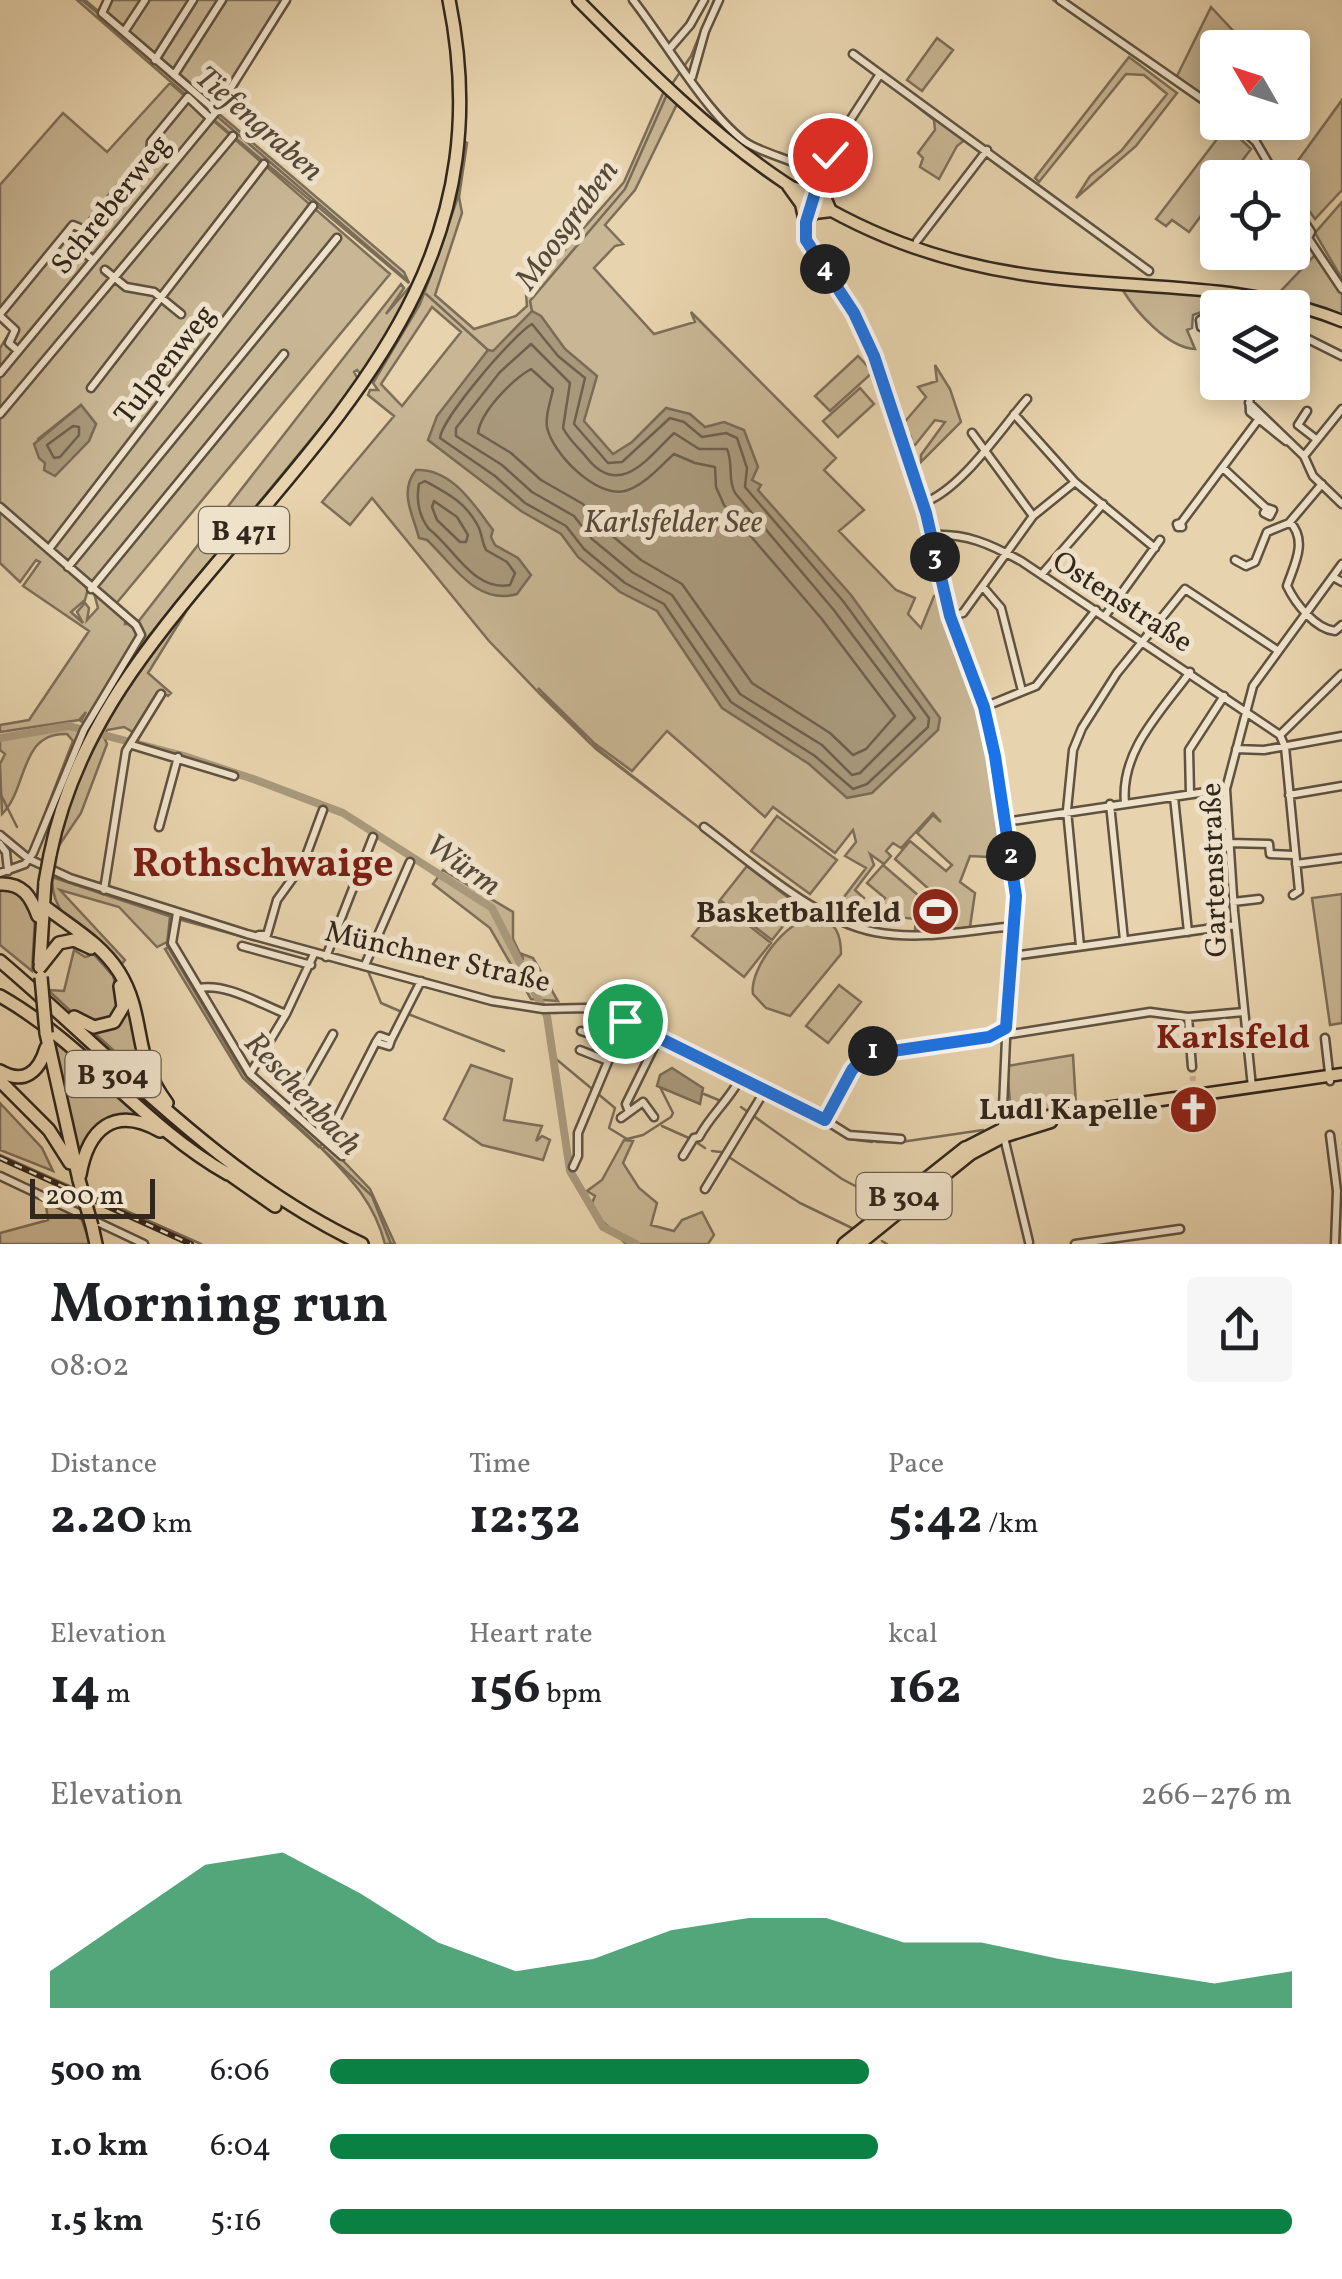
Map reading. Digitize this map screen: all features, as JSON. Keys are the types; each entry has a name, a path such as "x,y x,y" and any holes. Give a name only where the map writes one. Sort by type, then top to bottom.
{"highway":[{"name":"B 471","path":"96,1244 47,1038 40,972 42,904 50,855 68,790 90,728 163,627 361,388 411,306 440,232 454,166 459,86 450,2"},
{"path":"0,884 25,891 41,924"},
{"path":"42,904 90,939 118,970 134,1008 146,1070 167,1103"},
{"path":"40,972 55,944 74,940 96,952 114,975 124,997 114,1022 94,1027 74,1017"},
{"path":"0,952 167,1103 231,1170"},
{"name":"B 304","path":"0,961 231,1170 362,1244"},
{"name":"B 304","path":"0,971 231,1170 292,1217 344,1244"},
{"path":"3,1000 59,1034 180,1142"},
{"path":"0,1071 17,1078 32,1074 42,1061 47,1038"},
{"path":"0,1081 49,1130 79,1180"},
{"path":"79,1180 87,1144 111,1123 128,1120 144,1123 231,1170"},
{"name":"B 304","path":"844,1244 970,1152"},
{"name":"B 304","path":"858,1244 970,1152"}],"main road":[{"path":"578,0 717,135 788,186 831,211 912,247 1006,272 1210,290"},
{"path":"788,186 805,191 817,177 831,211"},
{"path":"788,186 801,204 806,222 815,213 831,211"},
{"path":"1310,312 1342,321"},
{"name":"B 304","path":"970,1152 1036,1118 1336,1078"},
{"name":"B 304","path":"1003,1133 1082,1113"},
{"path":"1011,1118 1036,1118"}],"street":[{"path":"108,0 101,12 213,114"},
{"path":"124,32 145,0"},
{"path":"155,60 193,0"},
{"path":"174,76 222,0"},
{"name":"Schreberweg","path":"0,373 213,114 286,0"},
{"path":"633,0 744,141 817,177"},
{"path":"671,47 704,0"},
{"path":"689,74 718,0"},
{"path":"1060,0 1200,97"},
{"path":"853,54 1149,271"},
{"path":"880,74 817,177 806,222 809,246 854,313 874,356 922,503 950,616 984,707 1016,896 1003,1133 1028,1243 1040,1244"},
{"path":"74,243 150,152 151,142 188,97 213,114"},
{"path":"0,414 233,136"},
{"path":"917,241 987,150"},
{"path":"90,388 264,164"},
{"name":"Tulpenweg","path":"49,549 313,206"},
{"path":"18,351 9,343 14,330 0,315 65,234 75,224 84,230"},
{"path":"65,234 93,260"},
{"path":"1310,236 1342,289"},
{"path":"68,567 337,238"},
{"path":"105,270 133,290 161,297 182,314"},
{"path":"1310,339 1342,356"},
{"path":"91,589 284,354"},
{"path":"922,503 936,499 1027,399"},
{"path":"1249,400 1250,412 1304,456 1307,468 1342,504"},
{"path":"1304,456 1342,409"},
{"path":"1307,412 1298,425 1316,438"},
{"path":"1014,414 1075,482 1156,548"},
{"path":"1181,523 1260,418"},
{"path":"972,433 1032,516"},
{"path":"1224,468 1266,508"},
{"path":"950,616 963,613 1032,516 1075,482"},
{"path":"1235,560 1246,566 1255,562 1267,532 1290,522 1322,484"},
{"path":"1042,574 1103,504"},
{"path":"0,507 136,626 140,636 90,728 29,859 4,872"},
{"path":"1290,522 1300,541 1298,559 1287,586 1326,630 1334,631 1342,624"},
{"name":"Ostenstraße","path":"930,536 958,534 1007,553 1280,735"},
{"path":"1105,616 1160,540"},
{"name":"Gartenstraße","path":"1252,1090 1226,789 1253,686 1342,564"},
{"path":"1333,577 1342,582"},
{"path":"983,587 1001,608 1022,692"},
{"path":"1080,946 1067,810 1077,738 1117,673 1185,590 1277,650"},
{"path":"984,707 1036,686 1096,610"},
{"path":"1124,803 1125,769 1134,751 1190,672"},
{"path":"1293,894 1299,891 1280,735 1342,674"},
{"path":"970,676 975,700 989,730"},
{"path":"104,890 122,769 161,694"},
{"path":"1190,794 1188,750 1224,696"},
{"path":"1236,749 1284,747 1342,736"},
{"path":"133,742 234,776"},
{"path":"160,827 178,758"},
{"path":"1289,795 1342,786"},
{"path":"1005,822 1226,789"},
{"path":"1174,797 1188,932"},
{"path":"1110,804 1124,940"},
{"path":"248,934 267,935 277,900 302,864 324,810"},
{"path":"704,827 823,912 852,926 876,933 918,936 1015,926"},
{"name":"Münchner Straße","path":"0,835 29,859 104,890 314,954 492,1001 546,1009 590,1009 659,1037 848,1135 901,1139"},
{"path":"326,957 373,838"},
{"path":"1230,843 1264,842 1270,844 1270,854 1294,854"},
{"path":"0,844 6,852 4,872"},
{"path":"1296,864 1342,858"},
{"path":"365,965 410,862"},
{"path":"1234,902 1259,899"},
{"path":"177,913 172,942 250,1074 342,1156"},
{"path":"1013,956 1235,925"},
{"name":"Münchner Straße","path":"242,946 311,965"},
{"path":"250,1074 286,1014 314,954"},
{"path":"325,1137 339,1119 337,1113 380,1036 391,1040 420,981"},
{"path":"199,988 210,986 286,1014"},
{"path":"825,1120 852,1070 865,1055 1150,1012 1188,1018 1244,1012"},
{"path":"1188,1018 1192,1067"},
{"path":"573,1167 578,1156 578,1133 625,1021"},
{"path":"580,1030 616,1042"},
{"path":"290,1110 333,1034"},
{"path":"629,1112 626,1104 659,1037"},
{"path":"1324,1038 1336,1078"},
{"path":"580,1050 608,1061"},
{"path":"683,1156 694,1138 727,1103 740,1079"},
{"path":"705,1188 764,1092"},
{"path":"630,1095 640,1104"},
{"path":"622,1118 644,1102 654,1117"},
{"path":"1002,1110 1011,1118"},
{"path":"1330,1135 1337,1191 1335,1244"},
{"path":"970,1152 994,1147 1008,1156"},
{"path":"0,1176 144,1244"},
{"path":"1075,1244 1180,1229"}],"shaded area":[{"path":"77,0 85,0 104,16 100,9 106,0 284,0 210,116"},
{"path":"1211,7 1232,30 1200,30 1200,95 1176,78"},
{"path":"937,38 953,50 922,91 907,80"},
{"path":"1129,57 1177,93 1136,146 1076,198 1090,176 1121,151 1167,94 1144,75 1126,74 1039,182 1035,178"},
{"path":"885,81 967,138 957,146 939,179 920,167 923,158 918,153 935,130 934,120"},
{"path":"170,83 390,274 115,605 138,622 401,284 404,288 386,314 419,276 364,378 357,370 354,372 359,381 148,637 93,725 89,725 143,634 0,504 0,348 12,329 0,319 0,185 63,113 107,152","holes":["81,405 96,424 89,440 57,473 45,463 38,439"]},
{"path":"664,91 677,104 635,190 605,225 623,244 615,246 594,268 654,334 695,322 691,312 836,458 824,470 864,510 839,531 896,590 915,598 908,614 921,628 934,596 942,594 957,655 986,731 1007,858 970,856 960,882 975,893 970,927 922,933 915,929 916,919 879,915 877,925 863,921 885,898 867,883 883,865 919,896 930,890 895,859 910,841 946,871 952,865 917,833 933,815 941,822 933,813 901,848 893,843 886,851 891,856 884,864 870,854 874,865 855,890 864,898 853,913 861,920 859,923 842,914 846,906 841,901 866,868 845,856 856,842 853,830 835,853 773,807 765,817 667,731 632,771 594,743 538,688 590,743 702,830 596,749 541,695 489,641 372,498 350,525 322,502 394,416 368,395 370,390 378,390 373,383 420,304 429,280 457,200 462,140 467,143 459,197 462,213 435,295 474,329 516,316 527,306 526,294 624,182","holes":["432,307 461,332 402,406 381,384"]},
{"path":"1342,100 1342,190 1315,219 1310,212 1310,160 1298,160"},
{"path":"218,113 404,272 409,283 214,120"},
{"path":"1216,140 1242,140 1251,149 1243,160 1201,160"},
{"path":"1200,161 1200,217 1189,232 1172,220 1166,226 1156,219"},
{"path":"1342,202 1342,276 1341,277 1315,233"},
{"path":"1314,256 1342,280 1342,315 1310,304 1310,290 1282,290 1301,270 1310,270"},
{"path":"1122,289 1200,293 1200,313 1193,315 1192,328 1187,330 1195,349 1164,336"},
{"path":"858,356 873,372 830,411 815,396"},
{"path":"935,365 950,389 961,422 921,462 921,455 945,422 935,420 915,445 911,445 911,437 902,425 926,397 918,387 937,381"},
{"path":"860,388 874,404 838,437 823,421"},
{"path":"0,510 88,589 85,600 71,612 83,623 77,612 85,603 89,608 87,620 98,608 94,593 126,618 125,624 132,624 139,635 84,723 81,721 86,712 79,720 0,732 0,725 29,720 89,631 23,586 40,562 36,560 20,582 0,563"},
{"path":"192,602 148,673 171,693 168,696 160,691 133,732 124,727 107,730 107,744 81,813 56,850 78,774 117,697"},
{"path":"69,726 78,728 82,735 51,808 47,808 73,741 67,734 40,742 2,814 0,764 5,754 0,750 0,738"},
{"path":"777,816 837,860 810,894 751,851"},
{"path":"747,866 799,906 772,940 720,900"},
{"path":"443,870 513,912 513,939 523,960 522,954 533,958 558,1001 531,999 490,928 433,884"},
{"path":"53,874 175,913 169,941 157,947 119,907 60,890 125,960 119,967 64,915 53,889"},
{"path":"0,887 22,891 35,918 32,971 0,945"},
{"path":"1342,894 1342,1023 1330,1025 1312,898"},
{"path":"719,902 771,943 744,977 692,936"},
{"path":"814,916 836,929 841,954 790,1016 766,1008 753,994 753,983 763,959 793,926"},
{"path":"171,946 246,1073 325,1142 319,1147 243,1078 165,949"},
{"path":"89,949 113,976 122,1006 107,1024 79,1019 48,990 64,991 74,950 85,957 89,956"},
{"path":"839,985 861,1002 828,1043 806,1026"},
{"path":"125,997 132,1010 145,1079 90,1029 108,1027"},
{"path":"52,1031 163,1130 127,1118 84,1144 79,1160 55,1060"},
{"path":"1073,1055 1076,1105 1011,1115 1007,1066"},
{"path":"471,1065 512,1079 504,1120 542,1126 536,1141 542,1136 550,1140 543,1160 482,1145 444,1119"},
{"path":"0,1103 42,1148 53,1171 0,1150"},
{"path":"624,1140 633,1141 623,1163 639,1188 657,1203 651,1225 674,1231 682,1220 702,1212 714,1235 708,1244 626,1244 601,1220 592,1203 595,1196 587,1191 602,1180"},
{"path":"328,1145 370,1189 395,1244 385,1244 368,1203 322,1149"},
{"path":"45,1198 81,1217 90,1244 0,1244 0,1233 48,1220"}],"water":[{"name":"Karlsfelder See","path":"532,311 541,316 565,349 597,376 584,421 613,454 632,442 666,408 690,414 705,427 724,422 744,430 758,467 752,480 761,485 758,490 851,595 940,718 938,730 872,793 847,798 809,764 722,708 657,611 620,592 578,557 561,534 521,511 428,440 437,416 488,350 493,351"},
{"path":"81,405 96,424 89,441 55,476 44,470 45,463 34,444"},
{"path":"416,470 441,475 451,482 493,530 495,545 518,558 531,575 517,594 502,596 477,589 427,540 419,538 408,496"},
{"path":"672,1068 703,1088 700,1104 657,1086 660,1075"}],"waterway":[{"name":"Tiefengraben","path":"82,0 100,15"},
{"name":"Moosgraben","path":"672,84 691,56 714,0"},
{"path":"1053,0 1200,102"},
{"name":"Tiefengraben","path":"110,24 408,281"},
{"name":"Moosgraben","path":"532,311 530,301 625,189 668,92"},
{"path":"1250,141 1260,155"},
{"name":"Tiefengraben","path":"426,294 488,350"},
{"name":"Würm","path":"0,738 69,726 184,756 256,780 343,813 492,908 547,1016 570,1171 603,1227 636,1244"},
{"path":"0,793 17,827"},
{"path":"55,878 172,917"},
{"name":"Reschenbach","path":"170,917 167,945 247,1078 372,1196 391,1244"},
{"path":"178,919 368,971 381,1003 402,1012"},
{"path":"553,1013 579,1012"},
{"path":"585,1012 610,1017"},
{"path":"408,1014 504,1051"},
{"path":"556,1059 615,1108 609,1128 627,1139 643,1135 671,1117 673,1113 660,1087"},
{"path":"704,1094 721,1101"},
{"path":"741,1107 861,1189"},
{"path":"662,1126 691,1139"},
{"path":"901,1142 983,1130"},
{"path":"848,1139 872,1142"},
{"path":"696,1142 705,1148"},
{"path":"877,1142 894,1142"},
{"path":"712,1151 721,1152 800,1203 854,1229"},
{"path":"0,1155 76,1189"},
{"path":"88,1194 201,1244"},
{"path":"882,1241 887,1244"}],"tunnel":[{"path":"1192,1067 1193,1081"}],"railway":[{"path":"0,1158 191,1244"}],"place":[{"name":"Basketballfeld","path":"936,912"},
{"name":"Ludl Kapelle","path":"1193,1109"}],"district":[{"name":"Rothschwaige","path":"263,862"},
{"name":"Karlsfeld","path":"1233,1036"}],"route":[{"path":"625,1021 825,1120 852,1070 865,1055 989,1037 1006,1028 1016,896 995,756 984,707 950,616 926,513 874,356 854,313 804,234 818,183 816,173 830,155"}]}
